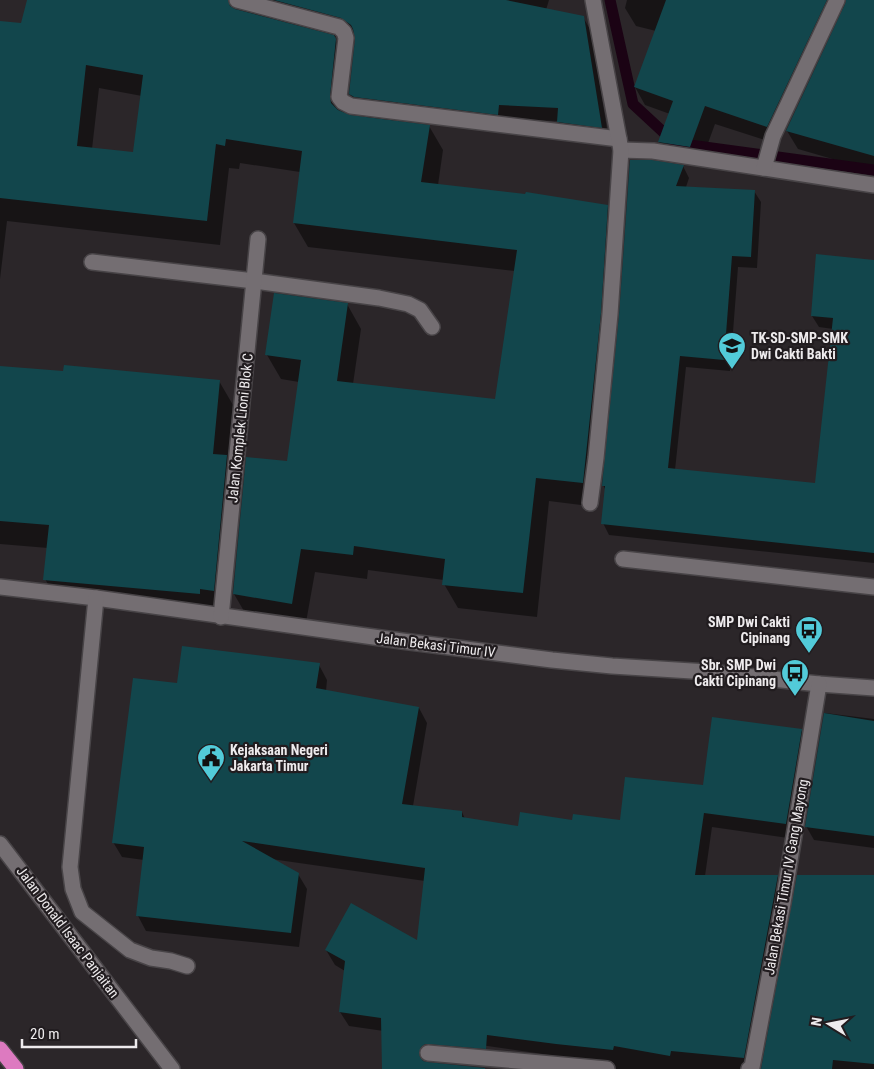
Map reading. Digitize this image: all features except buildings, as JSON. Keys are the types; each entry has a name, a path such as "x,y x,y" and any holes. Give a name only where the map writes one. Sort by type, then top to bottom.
{"highway":[{"path":"0,1049 16,1069"}],"street":[{"path":"237,0 339,28 344,32 346,38 339,97 343,102 351,106 620,144 653,151 765,166 874,185"},
{"path":"590,503 610,314 620,144 593,0"},
{"path":"765,166 773,136 837,0"},
{"name":"Jalan Komplek Lioni Blok C","path":"221,617 258,238"},
{"path":"92,262 379,298 408,304 420,310 432,327"},
{"path":"623,559 874,587"},
{"name":"Jalan Bekasi Timur IV","path":"0,587 96,598 221,617 552,660 708,672 874,688"},
{"path":"96,598 70,867 73,889 82,912 130,950 151,958 187,966"},
{"name":"Jalan Bekasi Timur IV Gang Mayong","path":"749,1069 752,1067 783,902 819,684"},
{"name":"Jalan Donald Isaac Panjaitan","path":"0,844 172,1069"},
{"path":"428,1052 608,1069"}],"waterway":[{"path":"610,0 633,104 675,143 874,170"}],"place":[{"name":"TK-SD-SMP-SMK Dwi Cakti Bakti","path":"732,370"},
{"name":"SMP Dwi Cakti Cipinang","path":"809,654"},
{"name":"Sbr. SMP Dwi Cakti Cipinang","path":"795,697"},
{"name":"Kejaksaan Negeri Jakarta Timur","path":"211,782"}]}
